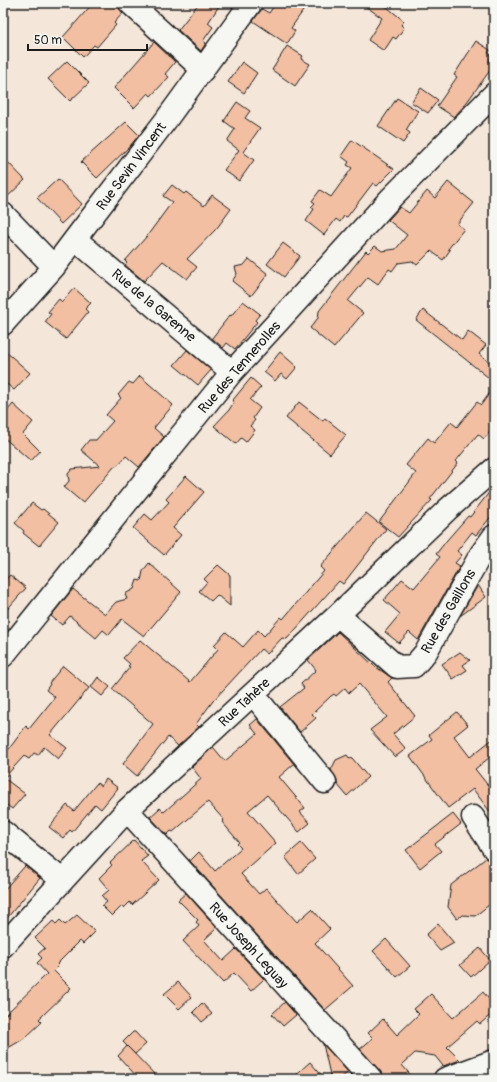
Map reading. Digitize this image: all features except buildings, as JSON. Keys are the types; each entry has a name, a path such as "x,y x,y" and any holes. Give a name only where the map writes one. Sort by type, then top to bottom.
{"street":[{"path":"130,3 203,70"},
{"name":"Rue Sevin Vincent","path":"3,324 54,267 203,70 251,3"},
{"name":"Rue des Tennerolles","path":"3,656 232,372 392,198 494,94"},
{"path":"3,214 54,267"},
{"name":"Rue de la Garenne","path":"75,239 232,372"},
{"name":"Rue Tahère","path":"3,946 127,810 338,615 448,509 494,469"},
{"name":"Rue des Gaillons","path":"338,615 397,667 414,666 426,652 481,554 494,536"},
{"path":"253,694 325,782"},
{"name":"Rue Joseph Leguay","path":"127,810 371,1079"},
{"path":"473,817 494,849"},
{"path":"3,832 62,880"},
{"path":"445,1079 494,1061"}]}
